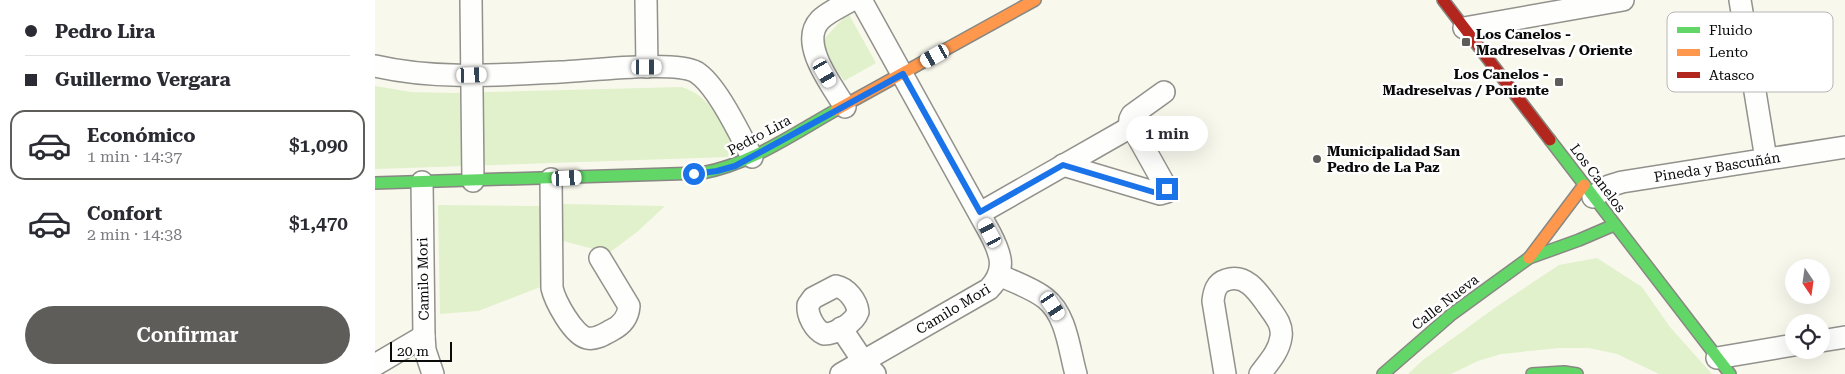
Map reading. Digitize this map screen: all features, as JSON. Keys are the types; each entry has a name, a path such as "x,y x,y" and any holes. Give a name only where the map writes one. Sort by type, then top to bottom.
{"main road":[{"name":"Pedro Lira","path":"375,183 694,174 735,166 1033,0"},
{"name":"Los Canelos","path":"1443,0 1724,366"},
{"name":"Calle Nueva","path":"1383,374 1452,314 1529,258 1588,191"},
{"name":"Calle Nueva","path":"1529,258 1614,225"},
{"path":"1531,374 1564,372 1577,374"}],"street":[{"path":"471,0 473,181"},
{"path":"646,0 647,67"},
{"path":"845,106 816,57 811,42 812,34 818,22 852,0"},
{"name":"Camilo Mori","path":"841,374 869,368 989,289 999,275 1000,254 980,212 861,0"},
{"path":"1464,28 1623,0"},
{"path":"375,66 410,72 472,75 647,67 686,68 704,78 723,105 752,157"},
{"path":"1129,128 1132,115 1164,92"},
{"path":"1755,92 1766,159"},
{"path":"980,212 1129,128"},
{"path":"1063,165 1164,194 1167,189 1134,130 1129,128"},
{"name":"Pineda y Bascuñán","path":"1588,191 1622,182 1845,147"},
{"path":"551,179 552,288 557,301 576,331 586,338 598,337 619,326 629,312 629,306 600,258"},
{"name":"Camilo Mori","path":"422,182 424,336 425,350 433,374"},
{"path":"999,275 1037,293 1053,306 1059,314 1063,325 1076,374"},
{"path":"1225,374 1213,302 1217,286 1221,282 1234,278 1242,280 1257,291 1279,322 1281,329 1280,344 1277,351 1260,374"},
{"path":"841,328 869,368"},
{"path":"375,365 424,336"},
{"path":"1830,340 1845,337"},
{"path":"1724,366 1785,348"}],"green space":[{"path":"848,13 876,63 844,81 825,51 825,38"},
{"path":"375,86 411,92 454,93 681,87 691,91 707,103 720,120 735,146 728,157 375,169"},
{"path":"562,204 665,206 637,232 609,253 563,241"},
{"path":"438,205 544,206 543,286 478,311 440,314"},
{"path":"1597,258 1642,287 1670,327 1712,374 1659,374 1617,354 1589,348 1559,348 1501,354 1478,361 1451,374 1408,374 1423,360 1496,307 1559,265"}],"traffic: fast":[{"path":"375,183 702,173 738,163 788,138 836,110"},
{"path":"1550,140 1730,374"},
{"path":"1383,374 1452,314 1529,258 1614,225"},
{"path":"1532,374 1564,372 1577,374"}],"traffic: slow":[{"path":"836,110 1035,0"},
{"path":"1529,258 1584,185"}],"traffic: jam":[{"path":"1443,0 1550,140"}],"place":[{"name":"Los Canelos - Madreselvas / Oriente","path":"1466,42"},
{"name":"Los Canelos - Madreselvas / Poniente","path":"1559,82"},
{"name":"Municipalidad San Pedro de La Paz","path":"1317,159"}],"route":[{"path":"694,174 735,166 903,74 980,212 1063,165 1160,194 1167,192 1167,189"}]}
